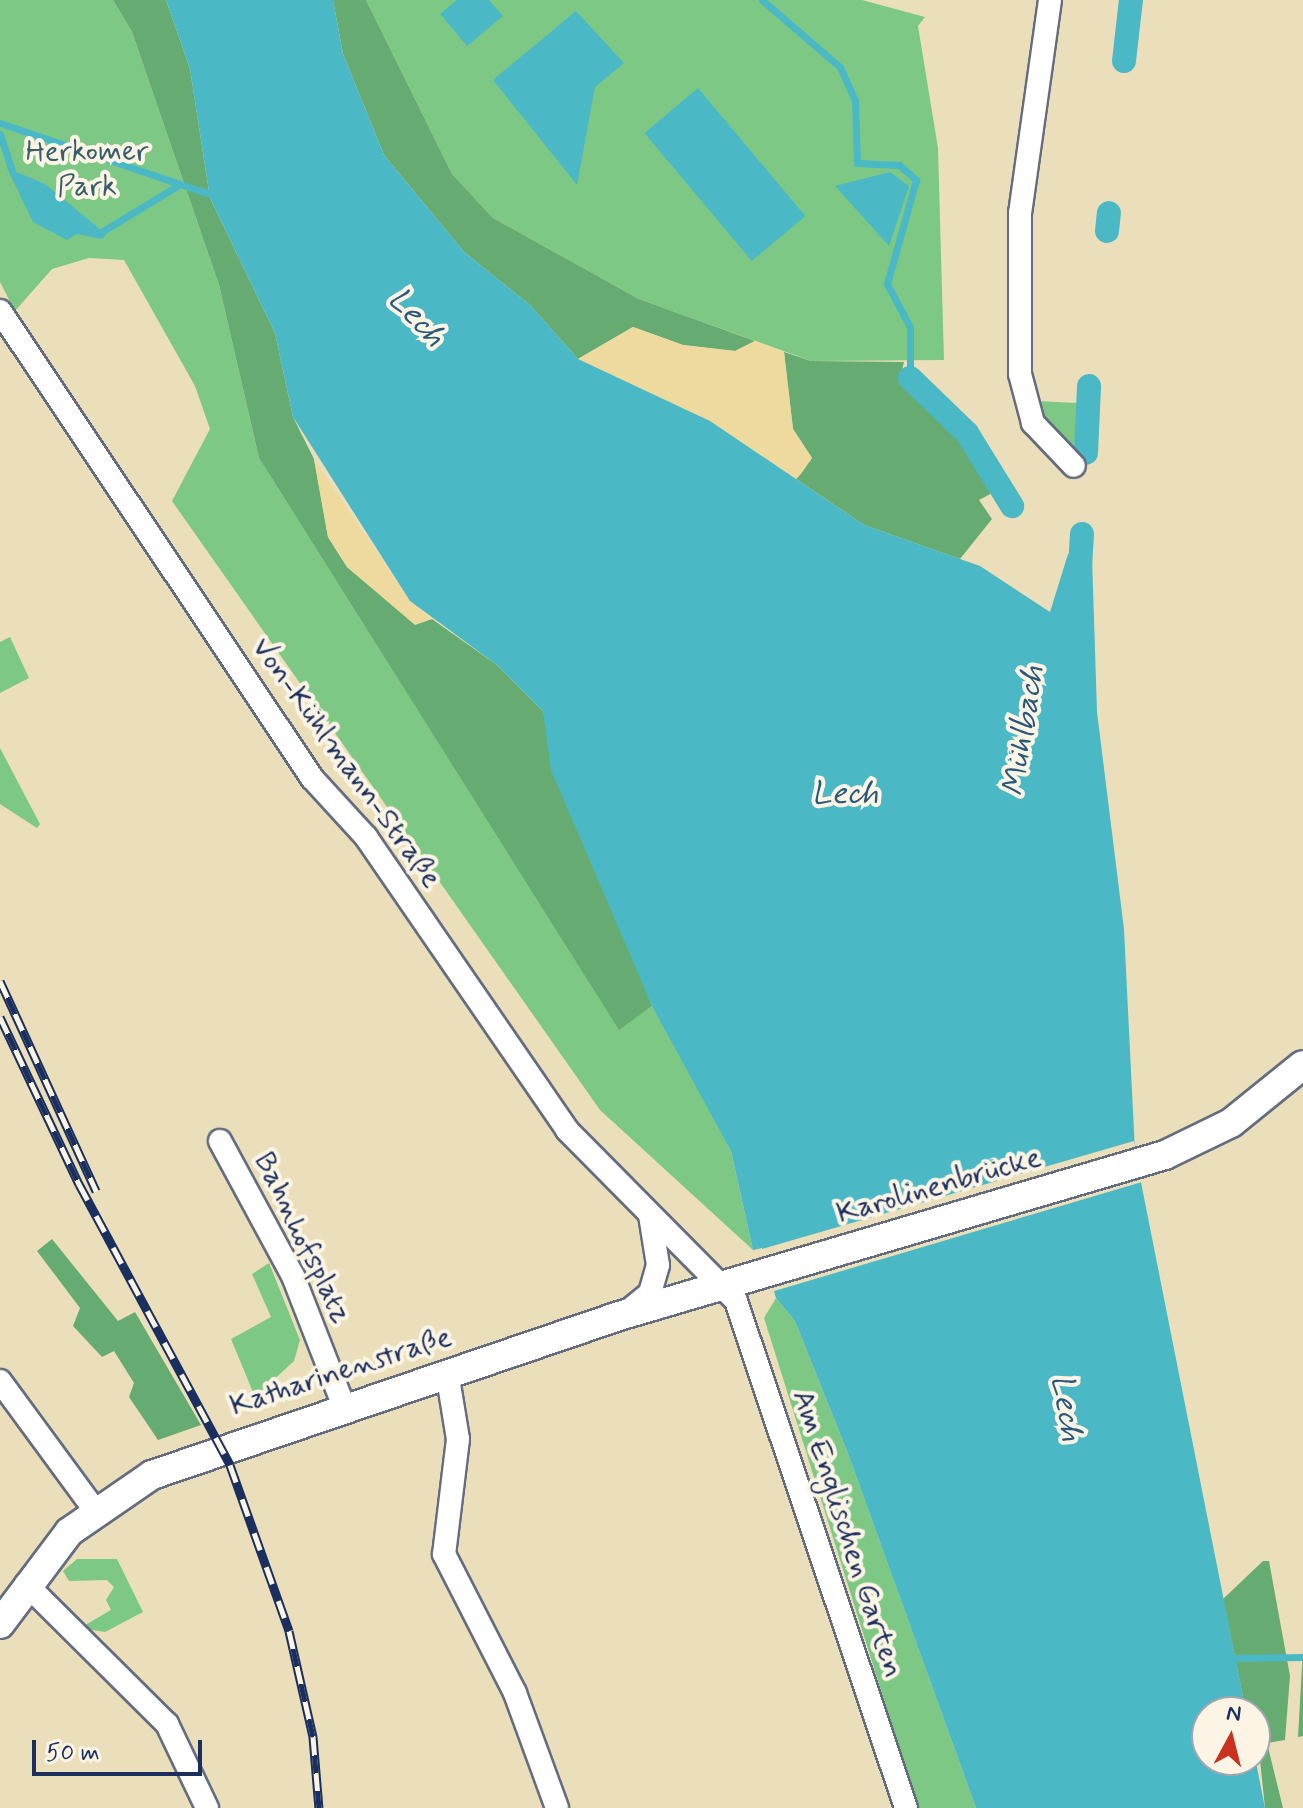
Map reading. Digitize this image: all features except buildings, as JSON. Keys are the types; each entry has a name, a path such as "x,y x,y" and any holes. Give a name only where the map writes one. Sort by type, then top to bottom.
{"main road":[{"name":"Karolinenbrücke","path":"759,1273 1138,1164 1231,1123 1303,1065"},
{"name":"Katharinenstraße","path":"0,1624 26,1584 94,1509 178,1464 447,1372 759,1273"}],"street":[{"path":"1050,0 1020,213 1020,384 1033,423 1074,466"},
{"name":"Von-Kühlmann-Straße","path":"0,311 312,778 366,837 567,1130 720,1284"},
{"name":"Bahnhofsplatz","path":"220,1141 293,1276 344,1407"},
{"name":"Von-Kühlmann-Straße","path":"619,1316 650,1293 658,1265 657,1229 634,1195"},
{"name":"Am Englischen Garten","path":"720,1284 744,1315 906,1808"},
{"path":"447,1372 458,1439 446,1563 515,1693 557,1808"},
{"path":"0,1381 94,1509"},
{"path":"26,1584 167,1724 207,1808"}],"green space":[{"name":"Herkomer Park","path":"0,0 113,0 132,32 219,285 259,458 619,1029 652,1006 675,1041 731,1151 753,1250 600,1110 172,501 210,429 195,386 124,260 89,258 52,269 15,311 0,282"},
{"path":"113,0 166,0 190,69 210,198 275,333 293,417 314,459 328,537 347,567 415,624 432,619 497,665 543,711 652,1006 619,1030 259,458 219,285 132,32"},
{"path":"333,0 366,0 452,174 493,218 639,299 755,341 735,351 683,345 633,327 578,359 530,305 464,252 384,155 343,54"},
{"path":"366,0 862,0 925,17 918,26 938,148 944,360 811,361 639,299 493,218 452,174"},
{"path":"784,352 811,361 904,362 901,374 965,435 996,491 979,500 992,519 960,559 864,525 796,479 812,458 793,429"},
{"path":"1037,401 1077,403 1076,451 1043,418"},
{"path":"10,637 29,678 0,693 0,642"},
{"path":"0,748 40,824 37,828 0,804"},
{"path":"52,1239 118,1321 135,1312 201,1425 158,1440 129,1397 134,1383 114,1351 102,1357 73,1326 80,1308 37,1251"},
{"path":"269,1263 300,1340 294,1361 255,1397 231,1339 271,1317 252,1274"},
{"path":"776,1298 795,1321 847,1451 976,1808 918,1808 764,1318"},
{"path":"77,1559 117,1559 143,1612 105,1632 80,1628 111,1610 106,1600 114,1587 107,1580 69,1581 63,1571"},
{"path":"1263,1561 1269,1561 1290,1676 1285,1740 1271,1742 1271,1696 1243,1696 1223,1599"},
{"path":"1303,1649 1303,1736 1298,1737"},
{"path":"1271,1759 1283,1808 1265,1808 1262,1776 1271,1776"}],"sand":[{"path":"633,327 683,345 735,351 755,341 784,352 793,429 812,458 801,474 796,479 710,421 578,359"},
{"path":"314,459 410,601 432,619 415,625 347,567 328,537"}],"water":[{"name":"Lech","path":"166,0 333,0 343,54 384,155 464,252 530,305 578,359 710,421 864,525 980,566 1050,612 1068,554 1092,557 1097,712 1124,929 1135,1152 1243,1696 1191,1696 1191,1776 1259,1776 1265,1808 976,1808 847,1451 795,1321 776,1298 762,1248 753,1250 731,1151 652,1006 551,770 543,711 497,665 410,601 293,417 275,333 210,198 190,69"},
{"path":"457,0 489,0 503,16 467,46 440,14"},
{"path":"576,11 624,63 595,87 577,185 493,80"},
{"path":"698,88 805,216 752,261 644,133"},
{"path":"7,168 45,184 106,234 102,239 77,234 67,240 33,222"},
{"path":"890,172 909,186 889,246 835,186"}],"pier":[{"path":"1134,1141 1142,1182 771,1292 759,1253 752,1252"}],"waterway":[{"path":"762,0 840,67 855,100 857,163 899,165 916,180 887,284 910,327 910,378"},
{"name":"Mühlbach","path":"1124,61 1131,0"},
{"path":"0,123 219,197"},
{"path":"0,134 12,171"},
{"path":"98,234 177,186"},
{"name":"Mühlbach","path":"1107,231 1109,213"},
{"path":"910,378 967,433 1012,506"},
{"name":"Mühlbach","path":"1086,453 1089,386"},
{"name":"Mühlbach","path":"1079,584 1082,534"},
{"path":"1229,1658 1303,1657"}],"railway":[{"path":"0,981 96,1191"},
{"path":"0,1017 79,1184 230,1465 289,1631 313,1737 319,1808"}]}
